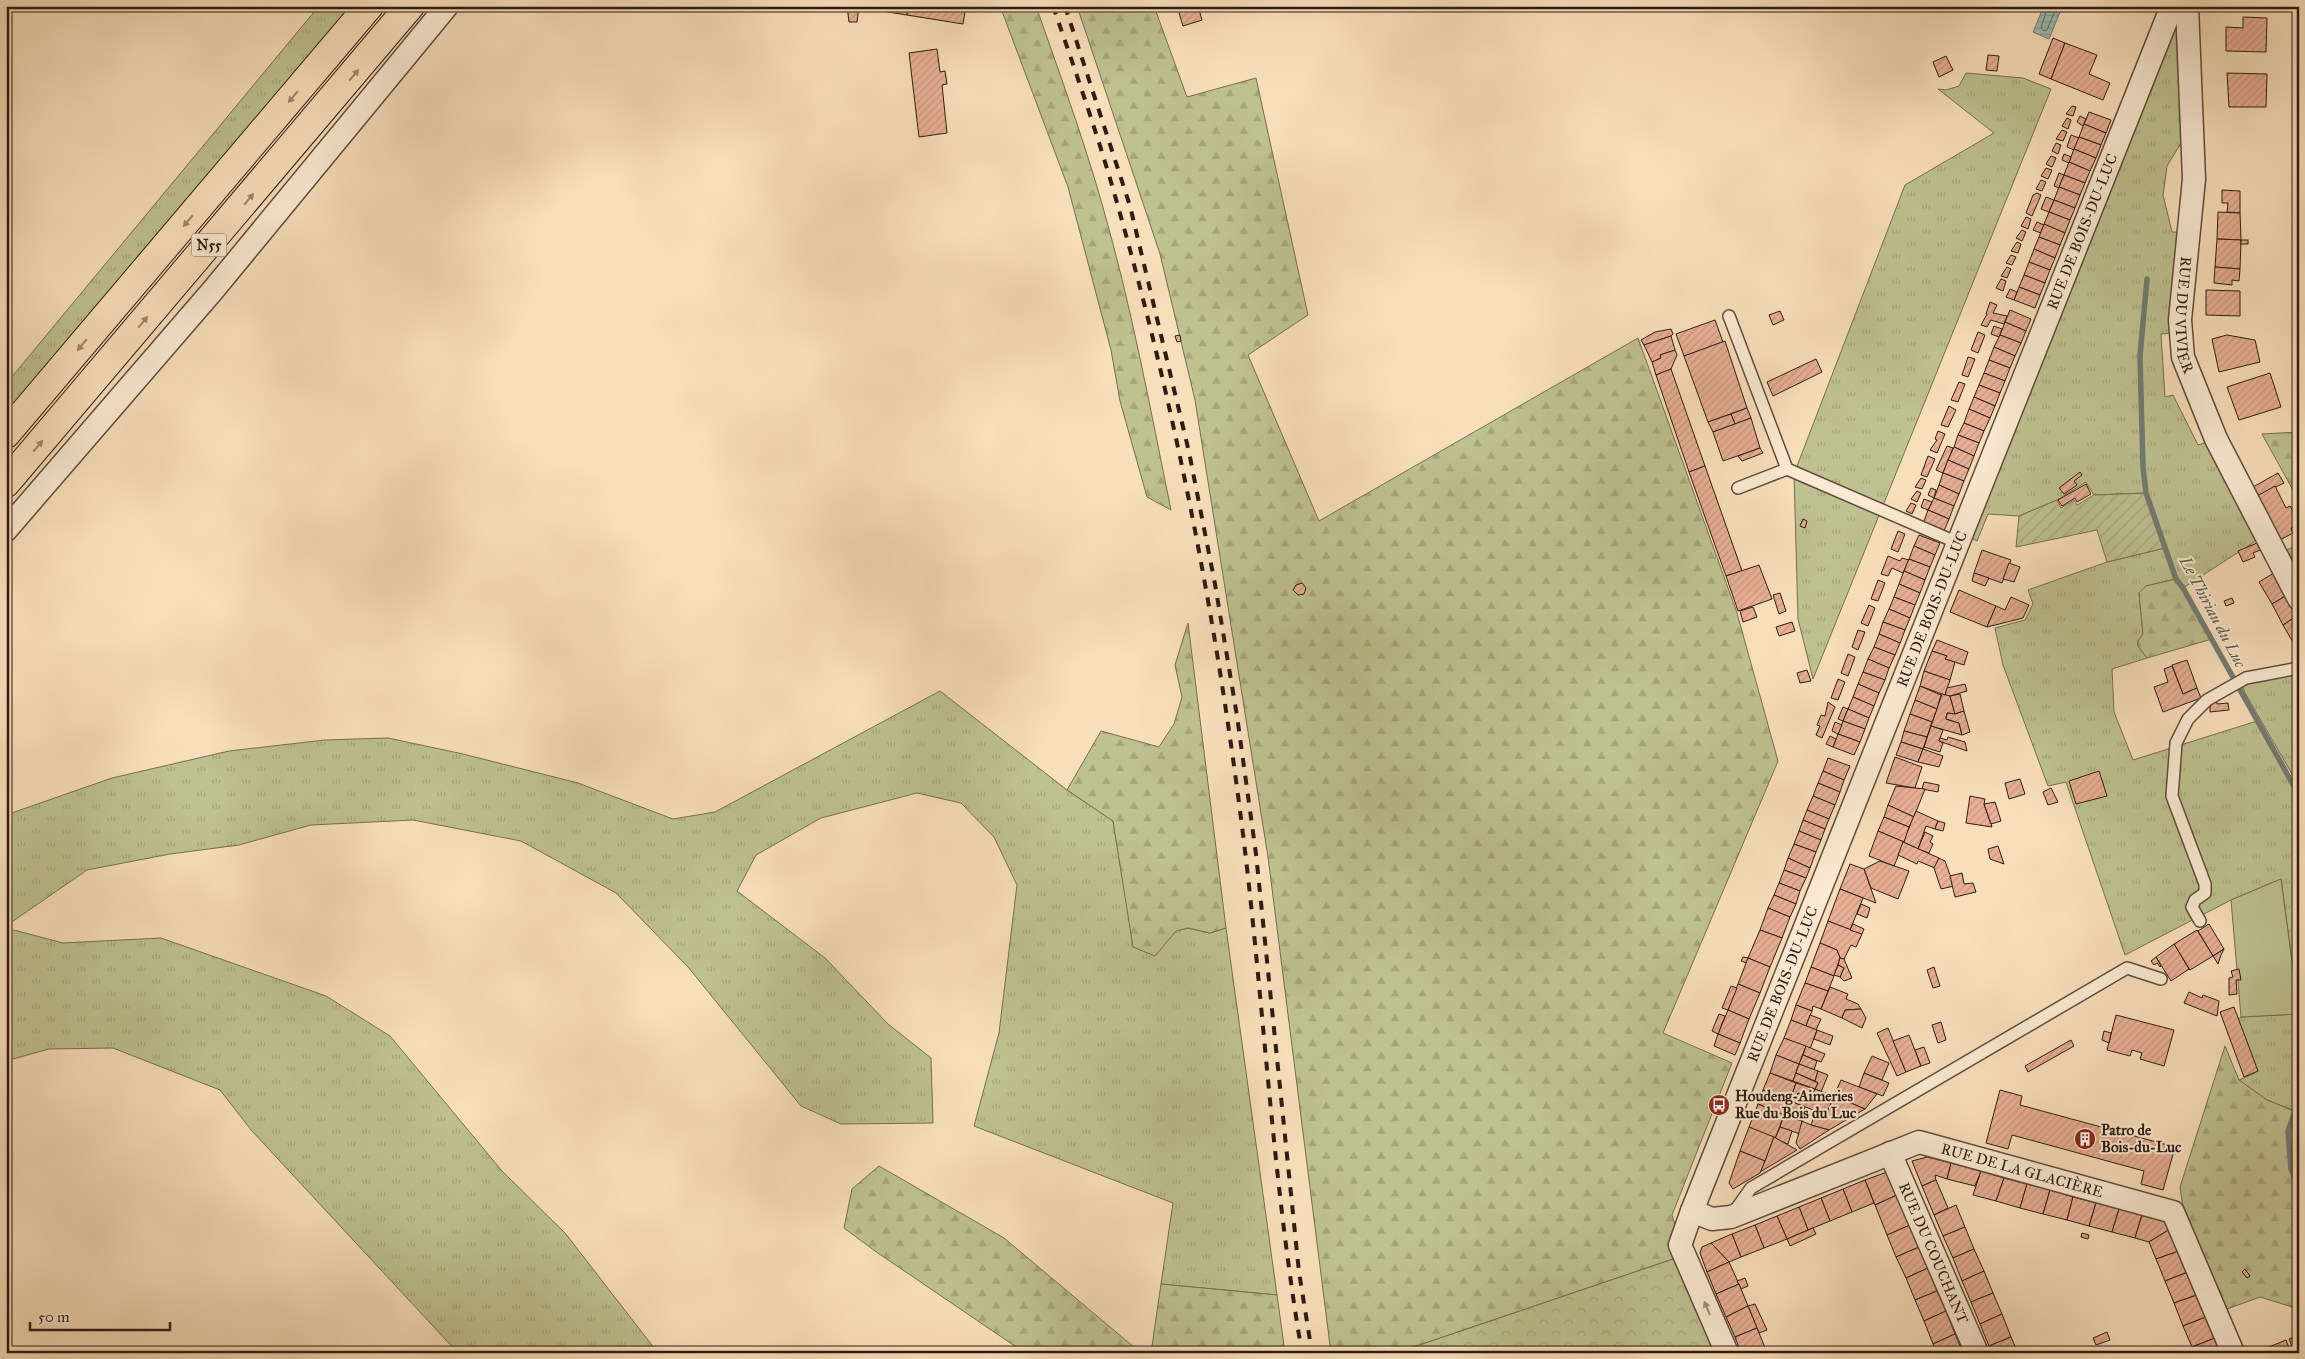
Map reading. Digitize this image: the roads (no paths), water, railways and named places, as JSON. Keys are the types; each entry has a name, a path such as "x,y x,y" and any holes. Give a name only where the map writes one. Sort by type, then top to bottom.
{"highway":[{"name":"N55","path":"6,434 369,6"},
{"name":"N55","path":"6,483 310,127 410,6"}],"street":[{"path":"6,530 214,288 447,6"},
{"name":"RUE DE BOIS-DU-LUC","path":"1726,1353 1680,1245 2172,6"},
{"name":"RUE DU VIVIER","path":"2187,6 2194,179 2180,320 2183,357 2216,439 2299,599"},
{"name":"RUE DE LA GLACIÈRE","path":"1692,1211 1712,1218 1731,1217 1920,1142 2173,1212 2233,1353"},
{"name":"RUE DU COUCHANT","path":"1890,1154 1976,1353"}],"lane":[{"path":"1729,316 1787,469"},
{"path":"1738,488 1787,469 1958,543"},
{"path":"2200,921 2192,907 2195,900 2205,893 2205,884 2172,796 2176,743 2188,719 2207,700 2246,678 2299,668"},
{"path":"1731,1217 1751,1188 2126,968 2161,979"}],"water":[{"path":"2044,6 2062,7 2049,39 2033,32"}],"waterway":[{"name":"Le Thiriau du Luc","path":"2147,279 2140,356 2143,467 2146,493 2176,579 2183,588 2299,795"},
{"name":"Le Thiriau du Luc","path":"2299,1100 2288,1131 2291,1169 2299,1190"}],"railway":[{"path":"1053,6 1104,158 1141,290 1179,451 1210,613 1236,777 1253,921 1277,1169 1292,1292 1302,1353"},
{"path":"1065,6 1130,206 1189,452 1215,584 1237,716 1256,854 1299,1272 1312,1353"}],"place":[{"name":"Houdeng-Aimeries Rue du Bois du Luc","path":"1719,1105"},
{"name":"Patro de Bois-du-Luc","path":"2085,1139"}]}
